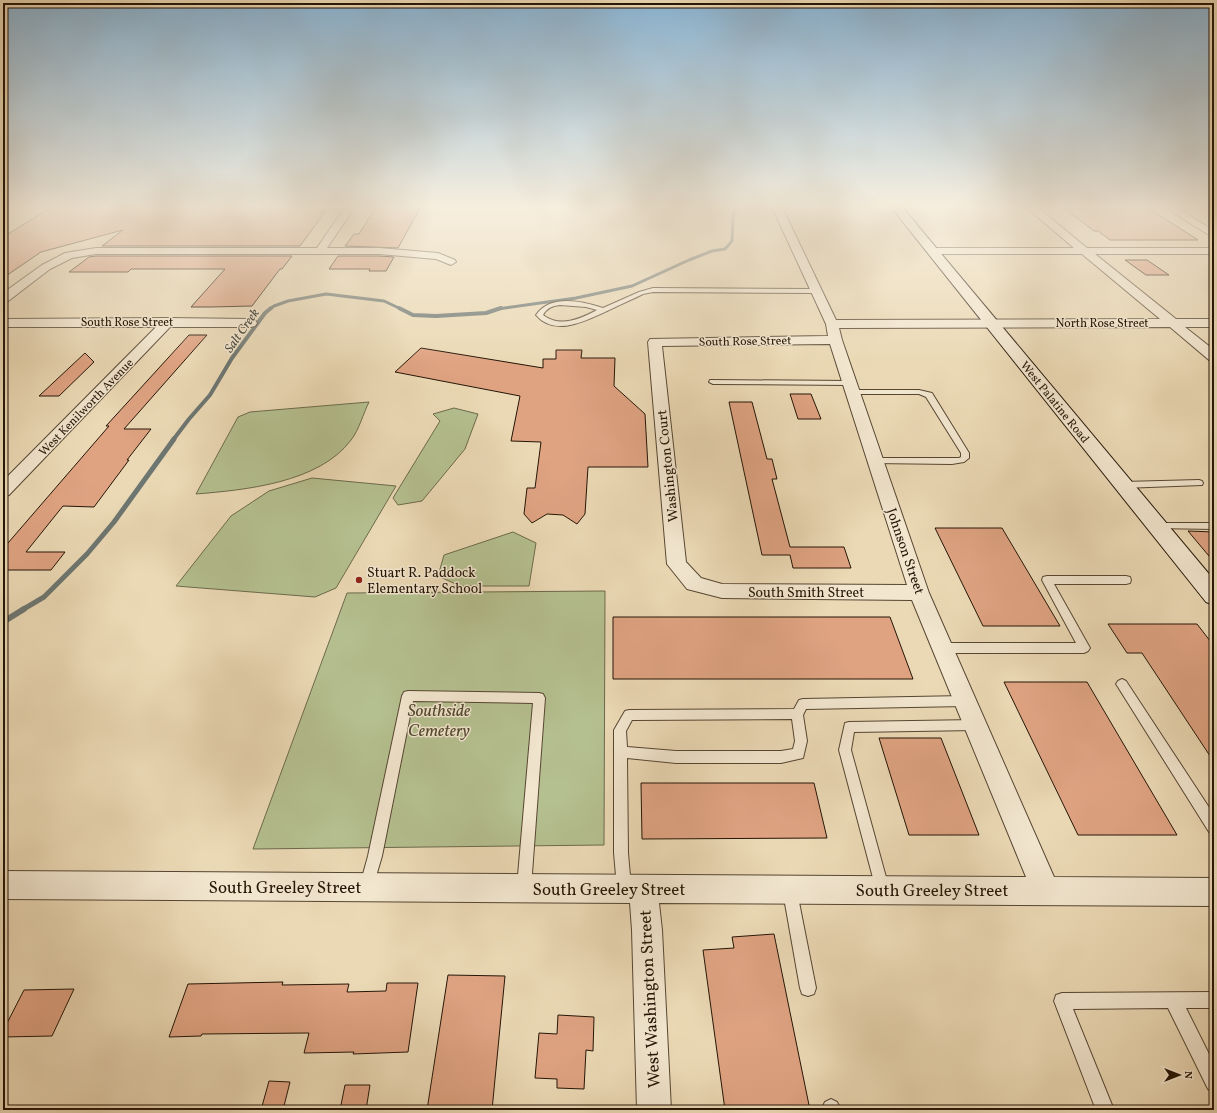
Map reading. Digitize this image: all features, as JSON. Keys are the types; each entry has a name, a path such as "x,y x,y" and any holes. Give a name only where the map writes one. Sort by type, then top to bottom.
{"main road":[{"name":"West Palatine Road","path":"938,259 1213,594"}],"street":[{"path":"3,299 46,266 60,259"},
{"path":"444,259 451,262"},
{"name":"Johnson Street","path":"801,259 834,332 919,593 1046,891"},
{"path":"1095,259 1214,357"},
{"name":"South Rose Street","path":"3,322 251,323"},
{"name":"West Kenilworth Avenue","path":"3,491 168,322"},
{"name":"North Rose Street","path":"991,324 1214,323"},
{"name":"South Rose Street","path":"655,342 991,324"},
{"name":"Washington Court","path":"655,342 677,564 694,584"},
{"name":"South Smith Street","path":"694,584 722,591 919,593"},
{"name":"South Greeley Street","path":"3,885 1214,892"},
{"name":"West Washington Street","path":"633,889 647,930 654,1110"}],"lane":[{"path":"603,310 587,305 560,303 550,305 543,309 539,315 545,321 554,323 573,323 584,320 641,293 653,290 816,291"},
{"path":"713,382 919,392 929,395 966,453 965,458 952,461 875,461"},
{"path":"1123,485 1200,483"},
{"path":"1157,526 1214,526"},
{"path":"943,648 1084,648 1046,580 1126,580"},
{"path":"1122,684 1214,827"},
{"path":"366,887 375,856 408,696 539,698 524,888"},
{"path":"620,752 676,757 781,757 798,754 801,741 797,714 803,704 965,701"},
{"path":"633,889 621,853 620,730 628,715 797,714"},
{"path":"882,890 845,750 849,727 976,725"},
{"path":"789,890 808,988"},
{"path":"1173,1000 1214,1083"},
{"path":"1105,1110 1062,1001 1214,1000"}],"green space":[{"path":"369,402 359,427 351,440 337,455 320,466 301,475 280,482 236,490 196,494 238,417 250,412"},
{"path":"454,408 478,414 465,449 422,501 398,505 393,498 440,421 433,414"},
{"path":"312,478 396,486 336,588 315,597 176,586 231,516 269,491"},
{"path":"513,532 536,543 529,586 460,586 438,576 444,555"},
{"name":"Southside Cemetery","path":"605,591 604,845 253,849 347,593"}],"building":[{"path":"3,259 31,259 3,278"},
{"path":"86,259 290,259 282,269 280,269 252,306 191,307 225,269 131,269 128,272 69,272"},
{"path":"336,259 393,259 386,271 369,271 370,269 329,269"},
{"path":"1125,260 1147,260 1169,275 1146,275"},
{"path":"189,335 207,335 124,429 151,429 94,507 63,506 26,552 65,552 51,570 3,570 3,543 8,543 109,426 106,426"},
{"path":"421,348 543,368 543,359 556,359 556,350 582,350 581,358 615,358 614,386 645,414 648,467 588,467 585,514 577,524 563,515 547,514 532,523 524,514 527,488 535,488 541,442 511,441 520,396 395,372"},
{"path":"85,353 94,362 59,396 39,396"},
{"path":"790,394 811,394 821,419 798,419"},
{"path":"729,402 752,402 767,459 772,459 777,479 772,479 790,547 844,547 851,568 793,568 790,555 762,555"},
{"path":"935,528 1002,528 1060,626 983,626"},
{"path":"1188,531 1214,532 1214,562"},
{"path":"613,617 890,617 913,679 613,679"},
{"path":"1108,624 1197,624 1214,646 1214,762 1142,653 1127,653"},
{"path":"1004,682 1087,682 1177,835 1078,835"},
{"path":"879,738 941,738 979,835 909,835"},
{"path":"641,783 814,783 827,838 642,839"},
{"path":"774,934 810,1110 725,1110 703,950 734,948 732,937"},
{"path":"448,975 505,976 492,1110 427,1110"},
{"path":"283,982 282,985 349,984 347,992 386,991 387,983 418,983 408,1052 353,1054 354,1052 304,1053 309,1033 202,1034 201,1036 169,1037 188,984"},
{"path":"74,989 52,1036 3,1037 3,1031 24,990"},
{"path":"558,1015 594,1017 593,1051 586,1050 584,1089 557,1088 557,1079 535,1078 539,1033 557,1034"},
{"path":"269,1081 290,1082 283,1110 261,1110"},
{"path":"345,1085 370,1085 366,1110 340,1110"}],"waterway":[{"name":"Salt Creek","path":"498,309 576,298 632,286 692,259"},
{"name":"Salt Creek","path":"270,309 288,301 326,294 384,301 401,309"},
{"name":"Salt Creek","path":"173,440 210,395 232,358 265,313 271,308"},
{"name":"Salt Creek","path":"401,309 413,315 436,316 486,313 498,309"},
{"name":"Salt Creek","path":"22,610 44,597 87,554 114,522 174,439"},
{"name":"Salt Creek","path":"3,622 24,609"}],"place":[{"name":"Stuart R. Paddock Elementary School","path":"359,580"}]}
